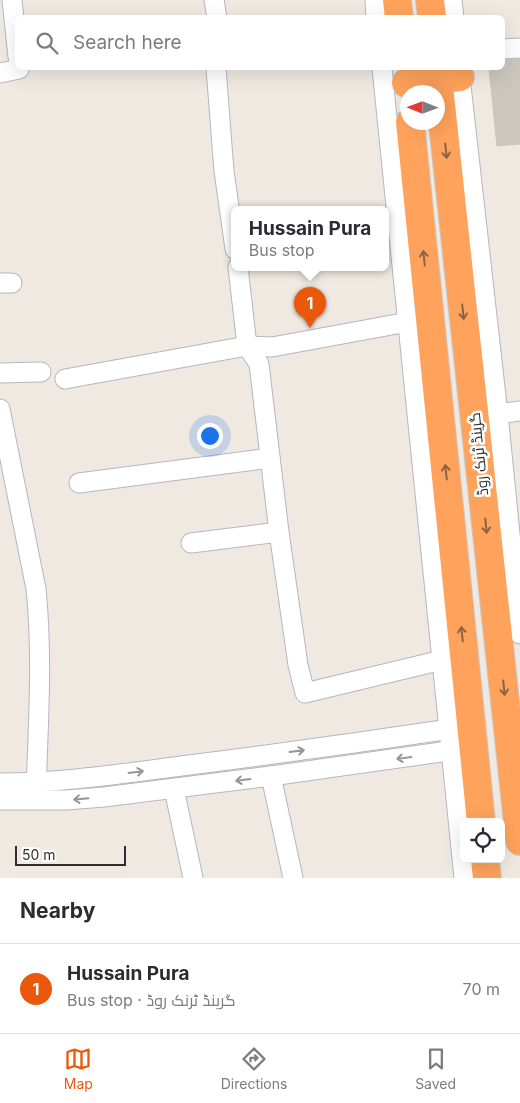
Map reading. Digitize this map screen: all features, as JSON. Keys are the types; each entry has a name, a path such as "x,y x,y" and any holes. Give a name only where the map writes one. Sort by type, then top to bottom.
{"highway":[{"path":"397,0 399,15"},
{"path":"430,0 432,15"},
{"path":"406,82 449,73"},
{"name":"گرینڈ ٹرنک روڈ","path":"449,73 520,841"},
{"path":"411,130 463,749 480,818"},
{"path":"485,863 487,878"}],"street":[{"path":"12,0 15,22"},
{"path":"214,0 216,15"},
{"path":"375,0 376,15"},
{"path":"452,0 454,15"},
{"path":"505,49 520,48"},
{"path":"0,73 15,67"},
{"path":"216,70 224,171 231,221"},
{"path":"382,70 450,729 463,749 464,878"},
{"path":"449,73 498,414 520,634"},
{"path":"238,271 247,346 259,364 279,532 298,665 305,693 442,660"},
{"path":"65,379 247,346 272,347 408,322"},
{"path":"0,373 41,372"},
{"path":"0,409 36,589 40,644 36,792"},
{"path":"498,414 520,411"},
{"path":"78,483 270,458"},
{"path":"191,543 279,532"},
{"path":"0,800 113,775 450,729"},
{"path":"0,783 66,800 174,789 463,749"},
{"path":"271,776 293,878"},
{"path":"174,789 193,878"}],"building":[{"path":"520,59 520,144 497,146 489,70 505,70 505,60"}],"place":[{"name":"Hussain Pura","path":"310,328"}]}
